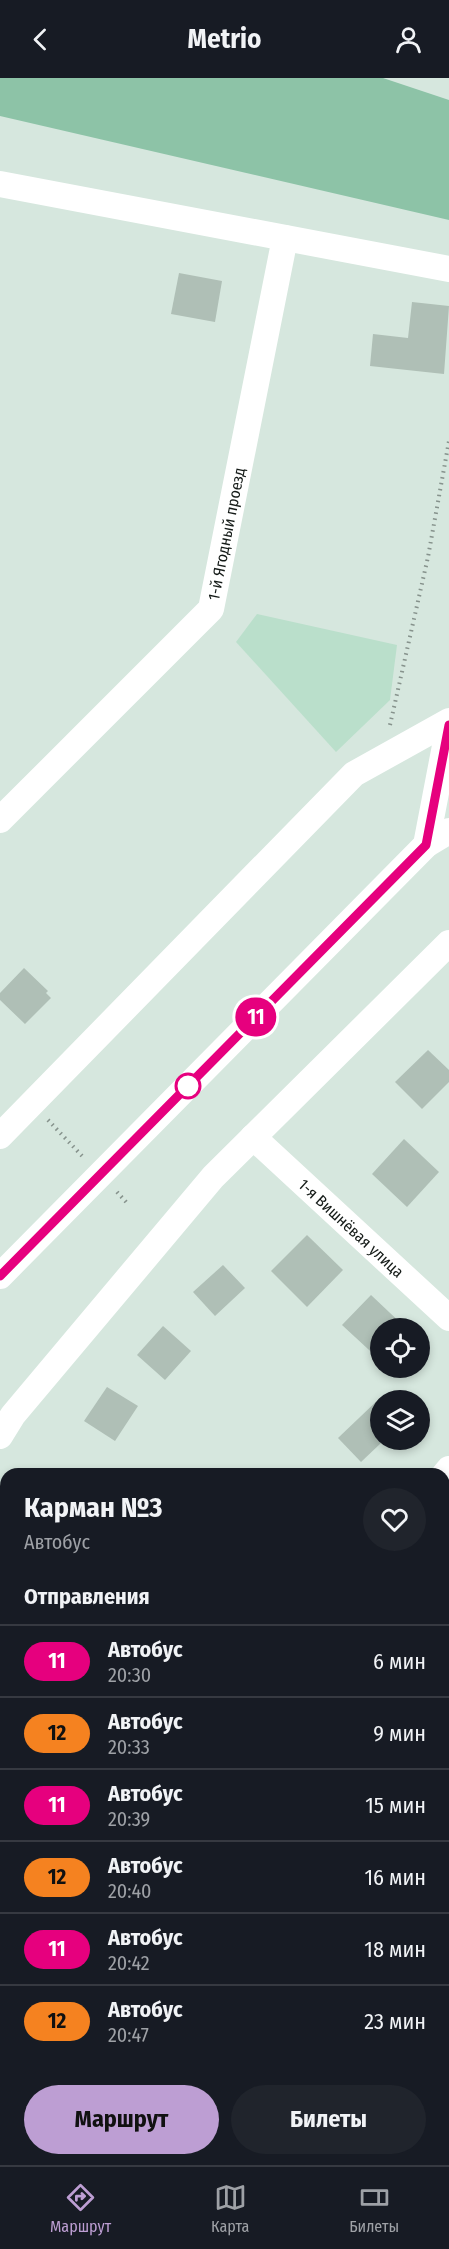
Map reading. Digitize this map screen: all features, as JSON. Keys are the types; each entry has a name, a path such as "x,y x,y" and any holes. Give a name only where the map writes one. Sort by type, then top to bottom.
{"street":[{"path":"0,184 449,269"},
{"name":"1-й Ягодный проезд","path":"0,820 211,609 285,238"},
{"path":"426,845 449,723"},
{"path":"0,1136 354,774 449,723"},
{"path":"0,1276 426,845 449,831"},
{"path":"0,1436 13,1415 205,1186 449,944"},
{"name":"1-я Вишнёвая улица","path":"253,1137 449,1318"}],"green space":[{"path":"0,78 383,78 449,100 449,220 0,116"},
{"path":"257,614 397,645 390,700 336,752 236,642"}],"building":[{"path":"179,273 222,281 215,322 171,314"},
{"path":"412,302 449,306 444,374 370,366 373,334 408,338"},
{"path":"24,968 48,991 46,993 51,998 25,1024 0,1000 0,993"},
{"path":"428,1050 449,1070 449,1082 422,1109 395,1082"},
{"path":"404,1139 439,1172 407,1207 372,1174"},
{"path":"307,1235 343,1270 307,1307 271,1271"},
{"path":"223,1265 245,1288 215,1316 193,1292"},
{"path":"371,1295 395,1318 370,1318 370,1351 342,1325"},
{"path":"163,1326 191,1351 165,1380 137,1355"},
{"path":"107,1387 138,1406 115,1441 84,1421"},
{"path":"370,1407 370,1450 374,1450 361,1462 338,1438"}],"bus line":[{"name":"11","path":"0,1276 426,845 449,725"}]}
